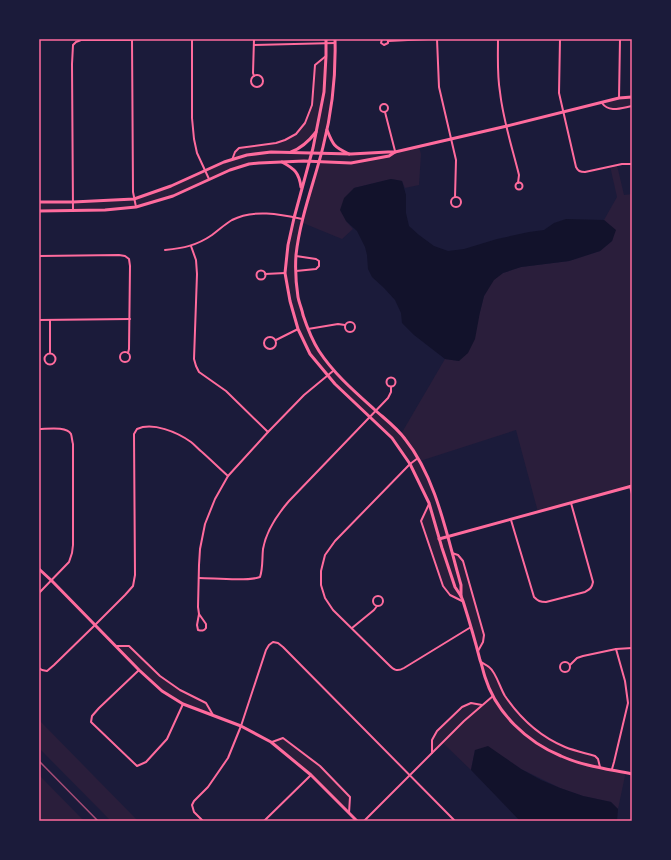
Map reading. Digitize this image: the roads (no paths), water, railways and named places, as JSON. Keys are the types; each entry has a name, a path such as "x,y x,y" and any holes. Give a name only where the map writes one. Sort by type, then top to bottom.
{"street":[{"path":"73,211 72,64 73,45 81,40 132,39 133,192 136,207"},
{"path":"192,39 194,139 197,153 209,179"},
{"path":"254,39 254,76 251,80 253,85 261,85 263,81 261,76 254,76"},
{"path":"326,39 324,92 317,130 288,245 285,273 290,302 298,329 310,354 327,376 392,438 410,464 429,503 455,587 463,601 485,678 497,704 506,716 523,733 540,746 562,757 632,774"},
{"path":"335,39 333,90 327,130 302,219 296,256 299,299 308,329 319,351 340,378 406,439 418,458 428,477 437,501 461,585 461,596"},
{"path":"382,39 381,42 383,45 387,44 388,40 428,39"},
{"path":"437,39 439,87 456,160 455,197 451,200 452,204 457,206 461,203 461,200 458,197 455,197"},
{"path":"498,39 500,92 504,117 519,175 518,182"},
{"path":"560,39 559,93 576,167 578,170 585,172 622,164 632,164"},
{"path":"619,98 620,39"},
{"path":"254,45 335,44"},
{"path":"232,160 235,152 239,148 276,143 296,134 305,123 312,105 315,65 326,56"},
{"path":"39,202 134,199 170,186 205,170 247,155 271,152 351,154 395,152 451,140 619,98 632,97"},
{"path":"602,103 605,107 613,110 632,106"},
{"path":"385,112 381,111 380,105 385,104 387,106 387,110 385,112 395,152"},
{"path":"288,153 304,146 317,130"},
{"path":"327,130 332,144 340,150 351,154"},
{"path":"39,211 104,210 136,207 173,196 230,170 259,162 309,161 351,163 389,156 395,152"},
{"path":"280,161 290,166 297,172 302,189"},
{"path":"165,250 180,249 192,246 212,235 232,220 245,215 265,214 302,219"},
{"path":"192,246 196,260 197,274 194,359 196,366 200,372 226,391 268,432"},
{"path":"39,256 119,255 125,256 129,259 130,319 128,353 130,360 123,362 120,358 121,355 128,353"},
{"path":"296,256 316,259 319,261 319,266 316,269 296,271"},
{"path":"265,274 262,280 256,277 256,274 259,271 262,271 265,274 285,273"},
{"path":"39,320 130,319"},
{"path":"50,320 50,354"},
{"path":"308,329 338,324 345,325 348,322 353,323 355,326 354,330 350,332 347,331 345,325"},
{"path":"276,340 298,329"},
{"path":"268,337 273,337 276,340 276,345 273,348 268,348 265,345 265,340 268,337"},
{"path":"46,354 50,354 55,358 54,362 50,364 46,363 44,360 46,354"},
{"path":"200,614 197,628 198,630 202,631 206,628 206,624 198,607 200,549 205,524 215,499 228,476 268,432 304,395 334,370"},
{"path":"199,578 255,579 260,577 262,555 266,539 271,526 280,512 388,398 391,392 391,387 395,385 396,382 395,379 392,378 388,379 386,382 388,386 391,387"},
{"path":"39,668 47,671 54,665 96,625 133,586 135,575 134,434 138,429 155,427 178,434 191,442 228,476"},
{"path":"39,429 62,428 68,430 73,444 72,553 69,562 39,593"},
{"path":"418,458 410,464 335,541 325,555 321,571 321,585 325,598 333,610 392,668 396,670 404,668 471,627"},
{"path":"439,539 631,486 632,494"},
{"path":"429,503 421,521 431,551 444,586 450,595 463,601"},
{"path":"511,520 534,597 537,601 546,602 586,592 590,590 594,582 571,503"},
{"path":"452,552 464,561 484,635 483,642 478,651"},
{"path":"39,569 139,670 162,691 183,704 241,726 271,742 311,775 357,821"},
{"path":"352,628 380,605 383,601 382,597 378,595 373,600 374,604 377,606"},
{"path":"202,821 194,812 192,805 208,787 228,758 241,726 266,650 273,642 278,643 289,652 454,821"},
{"path":"116,646 129,646 160,676 180,690 206,703 214,716"},
{"path":"570,665 566,662 562,663 560,666 561,670 568,672 570,665 578,658 583,656 616,649 632,648"},
{"path":"612,769 628,703 625,681 616,649"},
{"path":"481,662 493,671 505,696 523,718 536,730 566,747 595,756 598,759 600,767"},
{"path":"139,670 99,708 92,716 91,722 137,766 146,762 167,739 183,704"},
{"path":"364,821 464,721 493,696"},
{"path":"432,753 432,740 437,731 462,706 471,703 482,705"},
{"path":"271,742 283,738 320,766 350,797 349,813"},
{"path":"264,821 311,775"}],"railway":[{"path":"39,761 98,821"}]}
